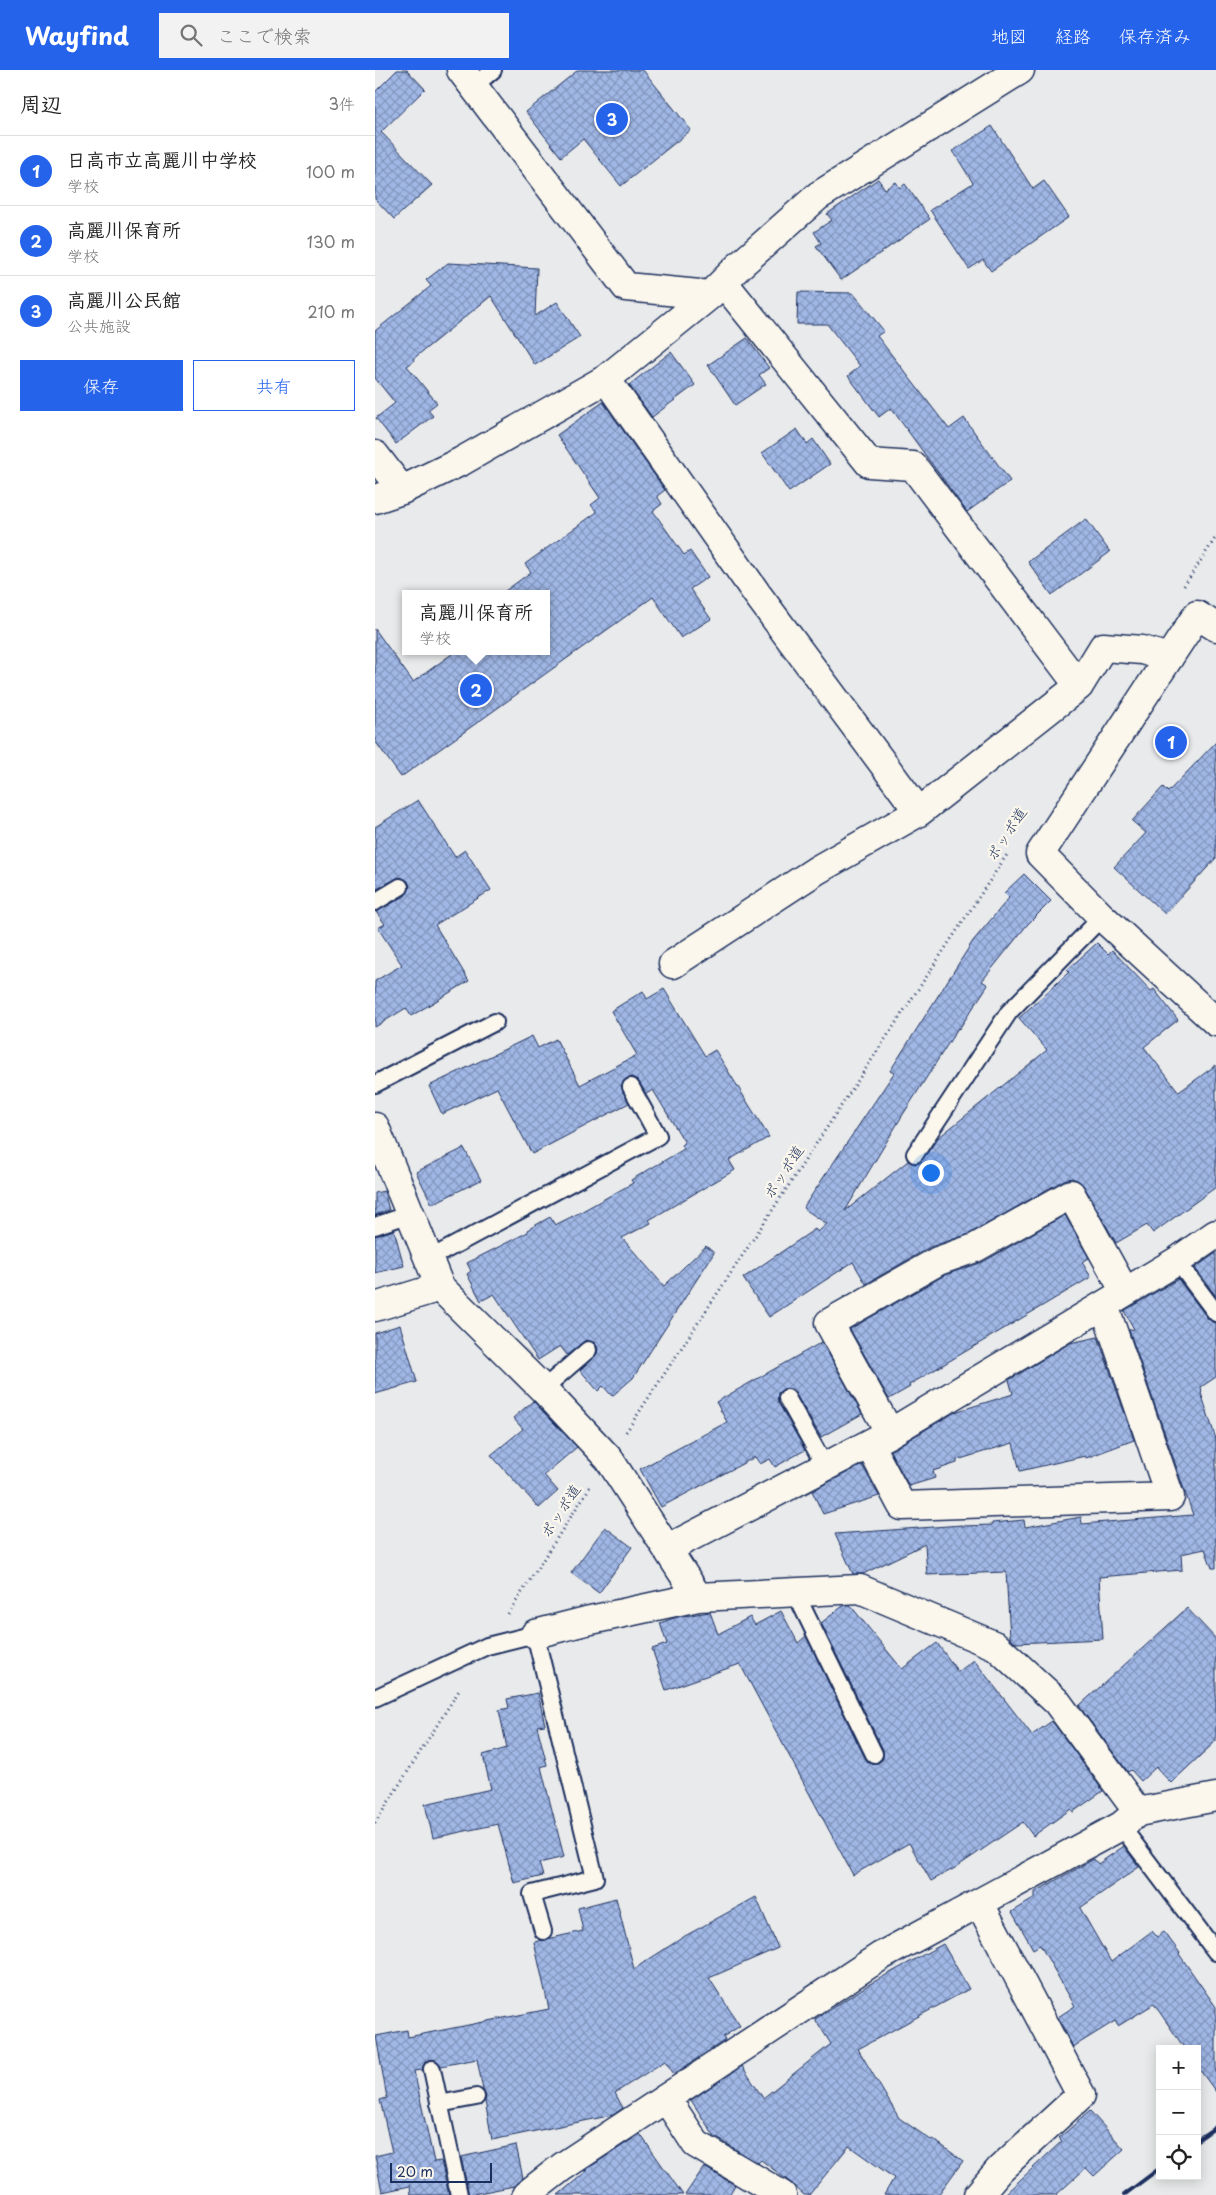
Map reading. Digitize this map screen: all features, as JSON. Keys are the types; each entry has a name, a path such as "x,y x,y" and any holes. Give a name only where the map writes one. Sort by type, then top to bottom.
{"street":[{"path":"375,498 402,490 462,461 606,379 716,289 818,196 1020,70"},
{"path":"476,75 626,287 716,289 869,463 913,466 1079,686"},
{"path":"606,379 757,594 919,812"},
{"path":"375,455 402,490"},
{"path":"1216,627 1197,615 1039,854 1102,917 1216,1022"},
{"path":"673,964 817,870 919,812 1079,686 1103,647 1142,650 1169,658"},
{"path":"375,1127 440,1287 543,1389 609,1459 698,1597"},
{"path":"1071,1194 1114,1298 1170,1497 902,1506 880,1438 829,1323 938,1261 975,1248 1071,1194"},
{"path":"667,1549 880,1438 1177,1261 1216,1234"},
{"path":"375,1307 440,1287"},
{"path":"535,1634 698,1597 860,1589 996,1646 1057,1702 1129,1819"},
{"path":"526,2195 562,2167 881,1956 980,1904 1129,1819 1216,1797"},
{"path":"977,2195 1000,2169 1081,2095 980,1904"},
{"path":"666,2098 695,2144 782,2195"}],"lane":[{"path":"375,902 400,887"},
{"path":"915,1154 1009,1012 1102,917"},
{"path":"375,1084 495,1022"},
{"path":"429,1259 658,1136 631,1087"},
{"path":"375,1226 410,1214"},
{"path":"1177,1261 1216,1313"},
{"path":"543,1389 588,1350"},
{"path":"787,1398 825,1466"},
{"path":"795,1592 875,1754"},
{"path":"375,1698 487,1646 535,1634 595,1878 533,1894 543,1931"},
{"path":"1129,1819 1216,1952"},
{"path":"432,2069 459,2195"},
{"path":"439,2104 476,2096"}],"path":[{"path":"1179,594 1216,537"},
{"name":"ポッポ道","path":"487,1646 1010,850"},
{"path":"375,1823 460,1688"}],"building":[{"path":"397,70 407,70 425,89 381,132 432,185 394,219 375,199 375,92"},
{"path":"578,70 643,70 691,130 621,186 583,139 561,157 526,112"},
{"path":"992,126 1033,189 1044,181 1069,217 991,271 983,260 969,269 930,210 973,183 953,151"},
{"path":"878,179 885,189 896,182 900,188 905,184 930,219 841,280 816,246 821,243 814,232 832,220 827,214"},
{"path":"448,263 537,268 535,316 557,302 580,337 535,365 491,296 413,359 414,361 407,366 437,403 428,410 433,416 396,444 376,418 395,403 375,378 375,331 431,286 426,280"},
{"path":"798,292 853,293 884,331 877,336 949,429 964,418 1010,481 967,512 891,408 879,417 848,376 860,366 827,324 797,324"},
{"path":"747,338 769,368 759,375 766,384 735,405 708,365"},
{"path":"671,352 695,385 652,417 629,385"},
{"path":"603,402 665,490 657,496 662,504 653,511 684,555 690,551 708,577 690,589 711,619 681,638 653,597 401,777 375,741 375,629 413,682 450,655 550,655 550,590 506,590 531,572 525,564 597,512 591,505 600,498 557,435"},
{"path":"797,429 807,444 813,439 830,464 789,492 762,453"},
{"path":"1086,519 1110,552 1052,595 1028,562"},
{"path":"1216,742 1216,858 1165,914 1114,867 1146,833 1132,821 1163,787 1168,792"},
{"path":"418,800 455,857 465,850 491,890 435,925 469,981 411,1016 406,1008 375,1027 375,981 402,965 378,928 385,924 376,912 405,896 410,887 408,881 399,877 375,890 375,827"},
{"path":"1024,874 1051,901 1027,925 982,981 988,985 902,1116 845,1211 908,1161 914,1164 920,1163 938,1138 1047,1050 1019,1018 1097,943 1108,954 1112,950 1151,991 1154,989 1178,1020 1144,1047 1179,1092 1216,1065 1216,1187 1153,1233 1147,1225 1116,1243 1084,1186 1072,1178 1064,1180 969,1234 930,1247 866,1284 853,1262 769,1317 743,1278 815,1229 818,1232 827,1224 803,1208 894,1073 890,1071 973,941 1009,898 1004,893"},
{"path":"664,989 705,1056 715,1050 769,1137 729,1160 735,1170 649,1220 651,1223 622,1238 664,1286 706,1246 714,1253 633,1378 612,1396 603,1386 598,1391 580,1370 597,1354 598,1349 595,1343 586,1340 567,1355 560,1346 538,1360 494,1294 481,1301 467,1274 471,1271 467,1263 528,1232 527,1230 550,1217 555,1225 577,1214 633,1183 631,1180 684,1149 682,1145 685,1143 653,1090 646,1094 639,1082 632,1077 626,1079 621,1086 629,1103 532,1154 497,1088 442,1114 429,1086 532,1036 538,1048 556,1039 580,1085 637,1055 611,1011 643,991 647,999"},
{"path":"464,1148 481,1180 432,1204 416,1172"},
{"path":"384,1191 389,1210 375,1215 375,1193"},
{"path":"1065,1215 1089,1258 1082,1262 1091,1277 909,1385 910,1387 889,1399 850,1329 945,1275 983,1262"},
{"path":"394,1230 404,1266 375,1273 375,1236"},
{"path":"1216,1253 1216,1296 1195,1268"},
{"path":"1178,1279 1208,1319 1216,1323 1216,1377 1201,1387 1201,1393 1216,1439 1216,1568 1212,1568 1205,1549 1181,1554 1182,1570 1099,1577 1103,1639 1016,1643 1010,1637 1006,1572 927,1575 925,1544 863,1574 853,1574 835,1534 962,1525 992,1525 992,1523 1024,1520 1025,1527 1081,1517 1082,1524 1193,1515 1129,1330 1134,1329 1124,1311"},
{"path":"400,1325 417,1382 375,1394 375,1333"},
{"path":"1098,1337 1134,1440 1086,1458 1085,1456 1020,1471 1013,1443 957,1460 957,1463 933,1471 935,1478 909,1486 890,1451 955,1412 1013,1394 1009,1380 1070,1343"},
{"path":"822,1342 862,1414 821,1437 792,1389 783,1389 778,1393 778,1402 805,1450 775,1467 770,1459 760,1464 755,1457 661,1507 640,1469 727,1422 716,1402"},
{"path":"533,1401 577,1447 544,1475 558,1491 539,1508 491,1455 523,1429 513,1418"},
{"path":"862,1465 879,1496 823,1514 812,1491"},
{"path":"605,1527 632,1547 599,1593 571,1573"},
{"path":"850,1605 902,1669 937,1643 958,1672 974,1660 1032,1735 1052,1721 1103,1791 1073,1812 1071,1809 1033,1836 1023,1822 955,1868 931,1881 909,1843 853,1875 740,1664 666,1690 652,1649 667,1644 660,1623 677,1617 710,1612 718,1634 750,1617 755,1625 781,1611 798,1643 806,1636 865,1758 869,1763 878,1763 883,1759 883,1750 821,1623 843,1606"},
{"path":"1187,1608 1216,1639 1216,1741 1171,1783 1156,1767 1141,1781 1131,1770 1128,1772 1079,1706"},
{"path":"538,1693 545,1725 537,1726 547,1765 541,1767 564,1857 539,1863 543,1876 514,1883 498,1824 433,1838 425,1804 491,1789 483,1755 507,1748 499,1710 509,1708 507,1699"},
{"path":"1124,1846 1139,1867 1080,1908 1111,1962 1152,1931 1157,1937 1164,1932 1216,2007 1216,2092 1201,2071 1201,2045 1182,2045 1154,2004 1118,2026 1115,2021 1073,2047 1058,2017 1075,2006 1040,1945 1033,1949 1012,1912 1035,1898 1035,1892 1094,1859 1098,1864"},
{"path":"756,1897 778,1948 709,1978 740,2026 723,2037 725,2040 674,2074 665,2061 615,2093 623,2108 613,2115 492,2140 485,2101 486,2096 477,2059 441,2066 436,2060 429,2059 425,2062 422,2070 414,2071 434,2162 441,2161 449,2195 411,2195 410,2186 382,2192 375,2156 392,2152 380,2100 387,2098 376,2036 407,2030 408,2037 549,2009 534,1942 583,1931 578,1908 616,1898 634,1969 685,1936"},
{"path":"943,1944 969,1989 858,2049 899,2118 931,2140 933,2139 963,2161 938,2195 884,2195 894,2178 849,2146 809,2195 804,2195 761,2160 758,2163 714,2136 691,2100 742,2066 763,2098 831,2044 815,2019 868,1985"},
{"path":"1090,2111 1124,2149 1094,2176 1086,2168 1056,2195 1004,2195 1062,2141 1059,2138"},
{"path":"640,2134 683,2195 558,2195 588,2170 584,2171"},
{"path":"516,2145 523,2178 514,2186 469,2195 461,2157"},
{"path":"704,2167 735,2185 729,2195 685,2195"}],"railway":[{"path":"1201,2137 1216,2127"},
{"path":"1124,2195 1156,2171"}],"place":[{"name":"高麗川公民館","path":"612,119"},
{"name":"高麗川保育所","path":"476,690"},
{"name":"日高市立高麗川中学校","path":"1171,742"}]}
